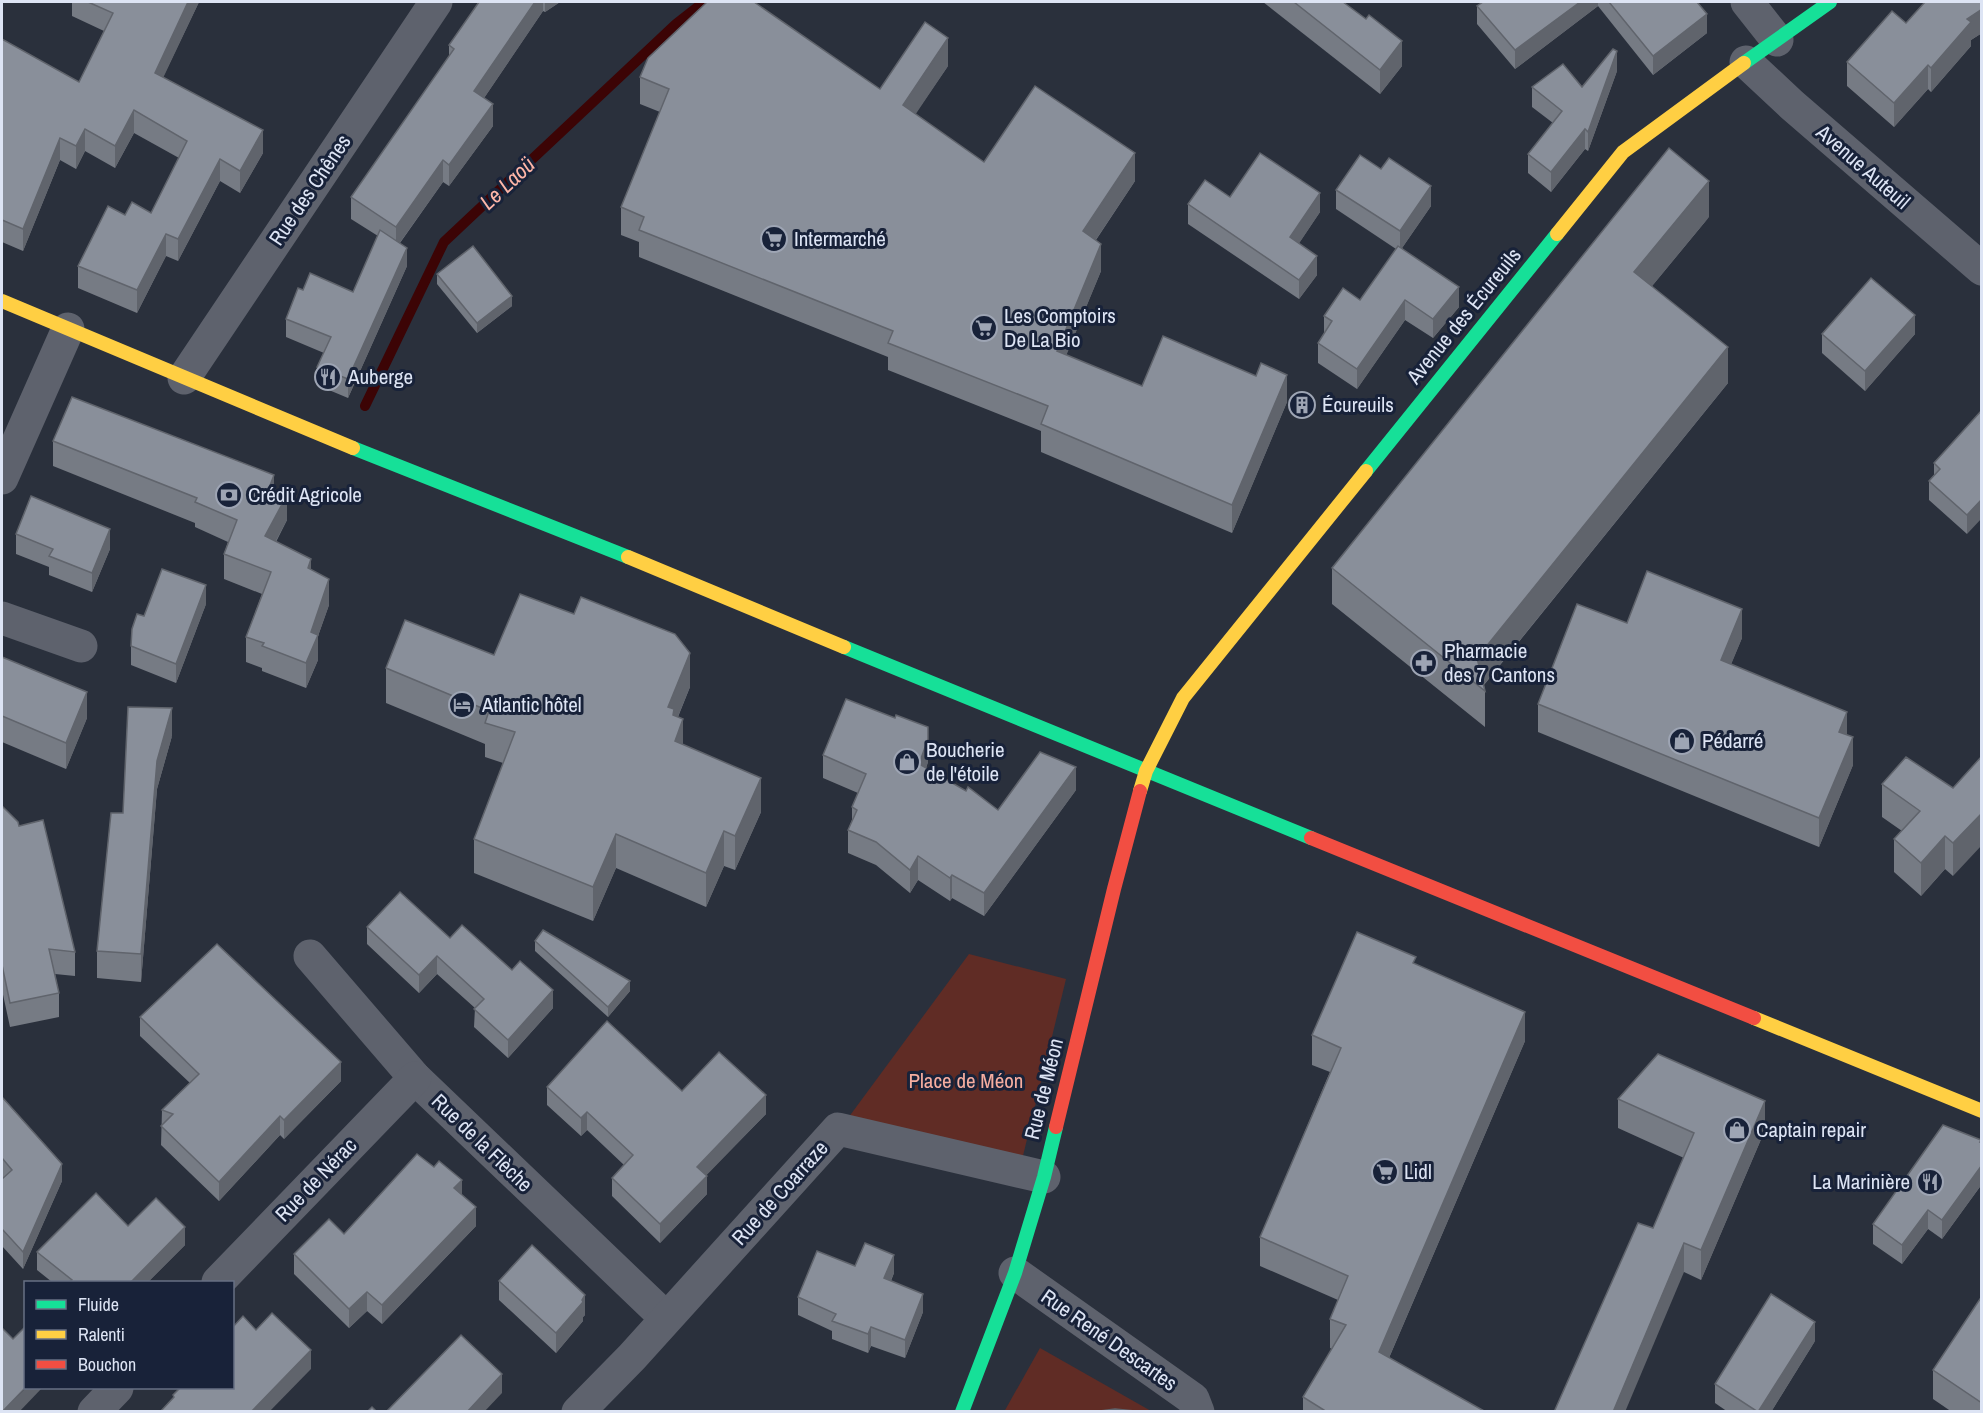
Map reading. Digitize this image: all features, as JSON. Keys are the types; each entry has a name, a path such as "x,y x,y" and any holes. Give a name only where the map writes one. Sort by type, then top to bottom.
{"main road":[{"name":"Avenue des Écureuils","path":"1146,771 1183,699 1623,152 1700,93 1746,63 1830,2"},
{"path":"2,301 348,446 606,548 1146,771 1982,1111"},
{"name":"Rue de Méon","path":"962,1412 1015,1273 1044,1178 1114,889 1146,771"}],"street":[{"name":"Rue des Chênes","path":"184,378 436,2"},
{"path":"1747,2 1777,40"},
{"name":"Avenue Auteuil","path":"1746,63 1982,269"},
{"path":"2,478 68,329"},
{"path":"2,618 81,646"},
{"name":"Rue de la Flèche","path":"310,956 415,1078 666,1318"},
{"name":"Rue de Nérac","path":"219,1281 415,1078"},
{"name":"Rue de Coarraze","path":"578,1412 632,1357 838,1129 1044,1178"},
{"name":"Rue René Descartes","path":"1015,1273 1193,1400 1198,1412"},
{"path":"612,1412 632,1357"},
{"path":"94,1412 116,1389"}],"green space":[{"name":"Place de Méon","path":"969,954 1066,979 1020,1168 840,1129"},
{"path":"1040,1348 1151,1411 1004,1412"}],"building":[{"path":"88,2 188,2 155,73 263,130 240,171 220,159 178,239 166,234 137,290 78,266 108,206 125,215 132,202 151,213 187,141 134,110 115,146 85,129 76,146 60,138 23,229 2,220 2,39 79,82 113,13"},
{"path":"479,2 535,2 474,91 493,104 449,165 443,160 396,227 351,197 454,49 449,45"},
{"path":"707,2 754,2 880,89 925,22 948,38 903,105 984,162 1035,86 1135,153 1083,231 1101,244 1057,351 1142,386 1163,336 1256,376 1261,363 1287,375 1232,505 1041,424 1048,406 888,343 893,331 639,230 644,217 621,207 669,89 640,77 648,58"},
{"path":"1294,2 1343,2 1366,19 1369,15 1402,41 1380,70"},
{"path":"1483,2 1580,2 1515,50 1477,6"},
{"path":"1609,2 1697,2 1707,14 1653,56"},
{"path":"1925,2 1982,2 1982,9 1967,19 1971,22 1931,68 1928,65 1894,103 1847,62 1892,11 1906,23"},
{"path":"1613,49 1617,51 1588,132 1585,129 1551,172 1528,154 1562,111 1532,87 1563,64 1582,87"},
{"path":"1669,148 1709,181 1634,272 1728,347 1477,658 1485,691 1332,568"},
{"path":"1260,153 1320,193 1290,237 1317,256 1299,280 1188,204 1205,180 1230,197"},
{"path":"1360,155 1381,169 1389,158 1431,186 1400,231 1336,190"},
{"path":"380,230 407,248 348,379 317,367 331,337 286,319 298,288 303,290 310,273 353,292"},
{"path":"473,246 512,296 477,323 437,274"},
{"path":"1398,246 1459,287 1433,319 1405,300 1357,369 1318,343 1332,321 1324,316 1343,288 1360,300"},
{"path":"1871,278 1915,315 1865,371 1822,334"},
{"path":"72,397 274,475 269,488 287,495 265,536 311,559 308,568 329,579 311,632 318,635 306,663 262,646 264,643 246,637 271,572 224,554 237,520 195,502 197,498 53,441"},
{"path":"1982,410 1982,499 1967,515 1929,481 1940,469 1934,463"},
{"path":"31,496 110,529 92,573 49,556 53,549 16,534"},
{"path":"162,569 206,585 176,664 131,646 132,629 137,614 144,616"},
{"path":"1647,571 1742,609 1721,660 1847,712 1839,732 1853,737 1819,818 1538,704 1577,604 1627,623"},
{"path":"520,594 574,614 581,597 675,634 690,653 668,707 674,709 673,715 683,719 675,741 761,778 735,836 724,831 706,873 616,834 593,887 474,839 515,732 485,723 489,711 386,668 405,620 494,655"},
{"path":"2,657 87,692 66,743 2,716"},
{"path":"846,699 895,718 896,715 928,727 928,739 919,764 966,791 968,787 998,810 1040,752 1076,767 984,893 952,875 950,878 918,856 910,870 876,842 848,830 857,810 852,807 866,774 823,755"},
{"path":"128,707 172,708 157,761 141,954 97,951 111,813 123,813"},
{"path":"1982,756 1982,813 1953,843 1945,836 1921,863 1894,839 1920,811 1882,784 1906,757 1953,788"},
{"path":"2,806 18,822 19,826 43,820 75,952 49,949 59,993 10,1003 2,965"},
{"path":"400,892 450,938 462,925 512,970 520,961 553,990 508,1040 474,1009 484,999 437,956 419,975 367,927"},
{"path":"543,930 630,981 608,1007 535,941"},
{"name":"Lidl","path":"1357,932 1416,957 1413,963 1525,1012 1379,1352 1486,1412 1323,1412 1324,1410 1303,1397 1346,1325 1330,1319 1348,1276 1260,1237 1341,1048 1312,1035"},
{"path":"217,944 341,1062 284,1120 280,1116 219,1182 161,1126 173,1114 162,1110 199,1074 140,1017"},
{"path":"607,1021 682,1091 719,1052 766,1095 697,1167 707,1176 660,1224 612,1178 633,1155 587,1112 581,1118 547,1087"},
{"path":"1658,1054 1765,1101 1701,1250 1684,1243 1613,1412 1554,1412 1638,1223 1653,1228 1694,1133 1618,1099"},
{"path":"2,1097 62,1164 23,1252 2,1229 2,1179 12,1170 2,1158"},
{"path":"1943,1125 1981,1140 1982,1165 1942,1220 1928,1210 1902,1245 1873,1224"},
{"path":"417,1154 434,1167 439,1161 462,1180 454,1188 476,1207 382,1305 367,1292 349,1309 294,1254 329,1219 344,1234"},
{"path":"96,1193 128,1226 156,1198 185,1227 132,1281 70,1281 72,1280 37,1252"},
{"path":"865,1243 894,1255 884,1278 923,1294 905,1340 871,1327 868,1334 832,1321 836,1314 798,1297 817,1251 855,1266"},
{"path":"532,1245 585,1295 583,1302 556,1333 499,1281"},
{"path":"1771,1294 1815,1322 1758,1412 1715,1384"},
{"path":"1982,1296 1982,1403 1933,1370"},
{"path":"272,1313 311,1350 251,1412 160,1412 179,1389 234,1389 234,1326 243,1316 256,1330"},
{"path":"2,1328 13,1339 24,1328 24,1389 2,1412"},
{"path":"461,1335 502,1374 467,1412 386,1412"},
{"path":"372,1407 377,1412 367,1412"},
{"path":"1115,1409 1136,1411 1092,1412"}],"waterway":[{"name":"Le Laoü","path":"365,406 444,242 676,24 704,2"}],"traffic: fast":[{"path":"1744,63 1830,2"},
{"path":"1366,471 1557,234"},
{"path":"353,448 628,557"},
{"path":"844,647 1311,838"},
{"path":"962,1412 1015,1273 1044,1177 1056,1127"}],"traffic: slow":[{"path":"1557,234 1623,152 1744,63"},
{"path":"2,301 353,448"},
{"path":"1140,791 1146,771 1183,698 1366,471"},
{"path":"628,557 844,647"},
{"path":"1754,1018 1982,1111"}],"traffic: jam":[{"path":"1056,1127 1140,791"},
{"path":"1311,838 1754,1018"}],"place":[{"name":"Intermarché","path":"774,239"},
{"name":"Les Comptoirs De La Bio","path":"984,328"},
{"name":"Auberge","path":"328,377"},
{"name":"Écureuils","path":"1302,405"},
{"name":"Crédit Agricole","path":"229,495"},
{"name":"Pharmacie des 7 Cantons","path":"1424,663"},
{"name":"Atlantic hôtel","path":"462,705"},
{"name":"Pédarré","path":"1682,741"},
{"name":"Boucherie de l'étoile","path":"907,762"},
{"name":"Captain repair","path":"1737,1130"},
{"name":"Lidl","path":"1385,1172"},
{"name":"La Marinière","path":"1930,1182"}]}
